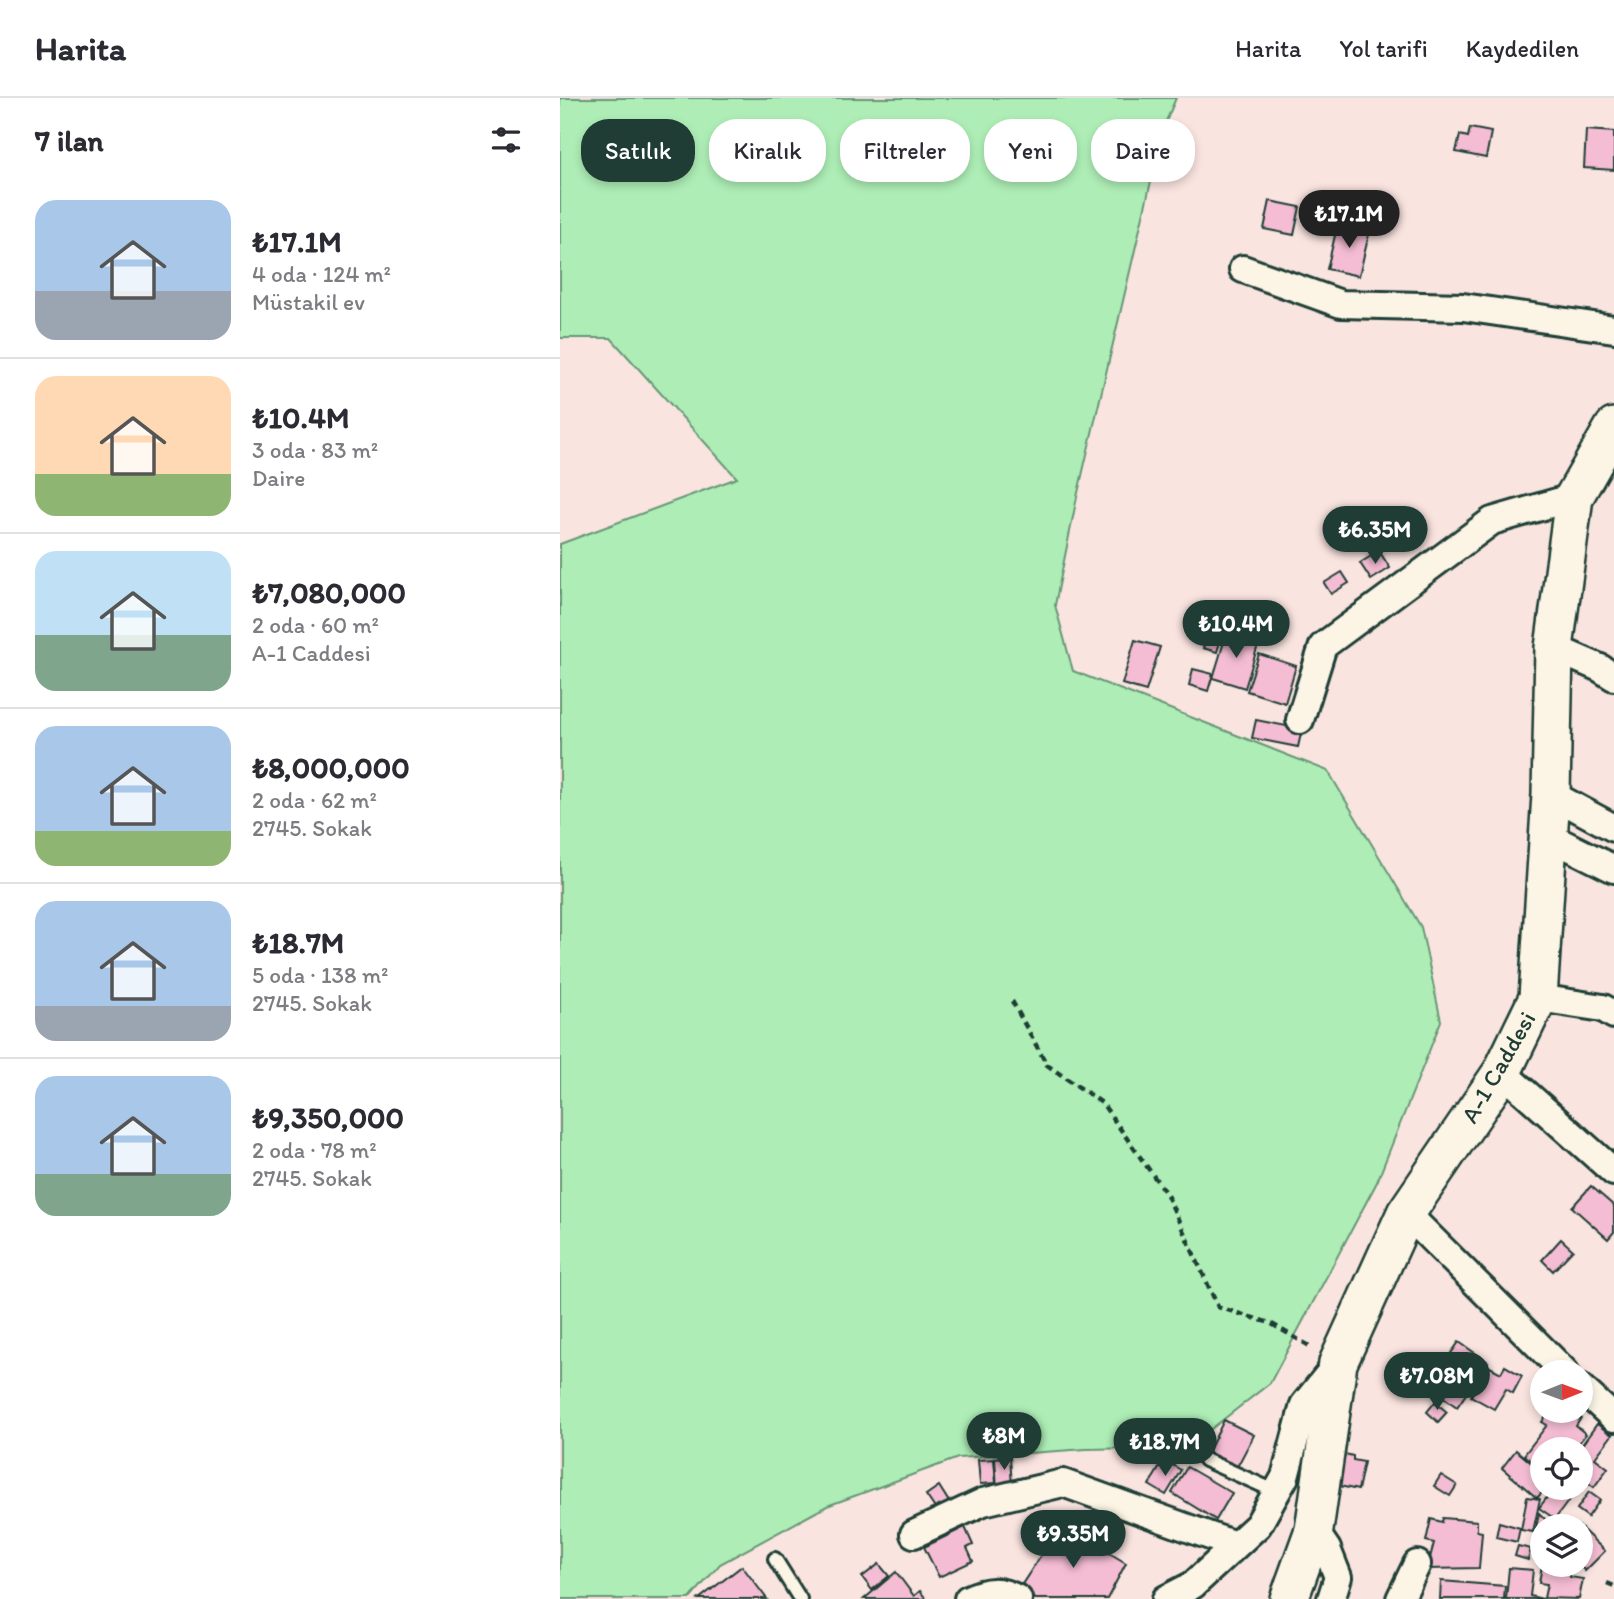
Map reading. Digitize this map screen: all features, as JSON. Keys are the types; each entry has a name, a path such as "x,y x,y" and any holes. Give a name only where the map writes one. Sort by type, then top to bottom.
{"main road":[{"name":"A-1 Caddesi","path":"1289,1599 1314,1530 1338,1363 1406,1213 1502,1072 1538,998 1550,794 1554,648 1574,497 1614,427"}],"street":[{"path":"1244,269 1341,304 1463,307 1614,329"},
{"path":"1300,720 1323,646 1492,521 1574,497"},
{"path":"1554,648 1614,677"},
{"path":"1550,794 1614,828"},
{"path":"1548,836 1614,869"},
{"path":"1538,998 1603,1008 1614,1015"},
{"path":"1502,1072 1614,1172"},
{"path":"1582,1145 1614,1153"},
{"path":"1406,1213 1553,1360"},
{"path":"1166,1599 1193,1585 1258,1525 1285,1476 1304,1405 1338,1363"},
{"path":"1593,1399 1614,1418"},
{"path":"914,1534 982,1502 1063,1483 1235,1545"},
{"path":"1314,1530 1327,1549 1338,1577 1331,1599"},
{"path":"1400,1599 1418,1564"},
{"path":"968,1599 984,1591 1007,1593 1017,1599"}],"lane":[{"path":"1205,1460 1277,1492"},
{"path":"775,1559 800,1599"}],"path":[{"path":"1012,1001 1047,1065 1102,1103 1167,1195 1218,1307 1270,1323 1338,1363"},
{"path":"1607,1583 1614,1586"}],"green space":[{"path":"560,98 1176,98 1167,119 1091,119 1091,182 1151,182 1077,497 1055,605 1073,671 1328,771 1421,927 1441,1021 1377,1182 1270,1383 1188,1447 1086,1449 958,1458 827,1506 720,1564 690,1599 560,1599 560,544 737,478 611,338 560,338"}],"building":[{"path":"1470,128 1491,132 1486,158 1456,152 1460,135 1468,137"},
{"path":"1586,130 1614,132 1614,170 1584,168"},
{"path":"1270,201 1300,207 1294,235 1264,229"},
{"path":"1338,223 1370,230 1359,276 1327,269"},
{"path":"1379,551 1390,568 1371,580 1360,563"},
{"path":"1342,572 1349,583 1331,594 1324,583"},
{"path":"1211,624 1224,628 1217,652 1203,648"},
{"path":"1227,632 1259,642 1245,688 1213,678"},
{"path":"1135,640 1160,647 1146,691 1122,684"},
{"path":"1259,654 1296,666 1285,703 1247,691"},
{"path":"1193,669 1213,674 1208,691 1189,685"},
{"path":"1256,720 1302,729 1298,747 1252,738"},
{"path":"1591,1186 1614,1206 1614,1232 1608,1239 1572,1207"},
{"path":"1561,1239 1573,1250 1553,1271 1542,1260"},
{"path":"1459,1342 1488,1362 1457,1407 1428,1386"},
{"path":"1488,1366 1501,1373 1505,1366 1522,1376 1513,1393 1506,1389 1494,1409 1471,1396"},
{"path":"1435,1402 1447,1412 1438,1422 1427,1412"},
{"path":"1224,1420 1254,1435 1237,1467 1208,1452"},
{"path":"1544,1423 1578,1423 1576,1426 1586,1434 1584,1437 1538,1437 1547,1425"},
{"path":"1597,1424 1612,1435 1595,1458 1608,1468 1594,1487 1593,1437 1588,1437"},
{"path":"1530,1447 1530,1460 1524,1455"},
{"path":"1516,1450 1530,1462 1530,1492 1502,1468"},
{"path":"1345,1454 1353,1456 1353,1460 1364,1462 1358,1490 1335,1485 1341,1458 1344,1458"},
{"path":"1010,1456 1012,1487 997,1489 995,1458"},
{"path":"994,1459 996,1483 980,1484 978,1460"},
{"path":"1164,1460 1181,1470 1166,1495 1149,1485"},
{"path":"1187,1467 1232,1493 1216,1520 1172,1493"},
{"path":"1441,1475 1457,1485 1450,1496 1434,1486"},
{"path":"939,1486 949,1502 936,1510 926,1495"},
{"path":"1593,1495 1600,1500 1590,1514 1584,1514 1577,1509 1583,1500 1593,1500"},
{"path":"1527,1497 1530,1500 1540,1500 1537,1514 1530,1514 1530,1532 1521,1530"},
{"path":"1545,1500 1569,1500 1559,1514 1548,1514 1539,1508"},
{"path":"1443,1518 1477,1521 1477,1531 1482,1532 1479,1568 1427,1569 1434,1543 1426,1541 1431,1519 1442,1522"},
{"path":"1499,1522 1520,1528 1517,1542 1496,1537"},
{"path":"1061,1524 1126,1563 1107,1599 1036,1599 1019,1589"},
{"path":"965,1527 973,1545 967,1548 973,1561 939,1577 924,1547"},
{"path":"1593,1539 1605,1551 1593,1563"},
{"path":"1518,1546 1530,1549 1528,1560 1515,1556"},
{"path":"879,1564 889,1576 872,1590 862,1577"},
{"path":"742,1566 767,1599 699,1599"},
{"path":"1509,1568 1530,1570 1532,1577 1530,1596 1543,1599 1506,1599"},
{"path":"896,1572 914,1596 920,1591 926,1599 864,1599"},
{"path":"1540,1577 1583,1579 1579,1599 1544,1598 1547,1584 1539,1583"},
{"path":"1441,1581 1505,1586 1504,1599 1440,1599"}]}
